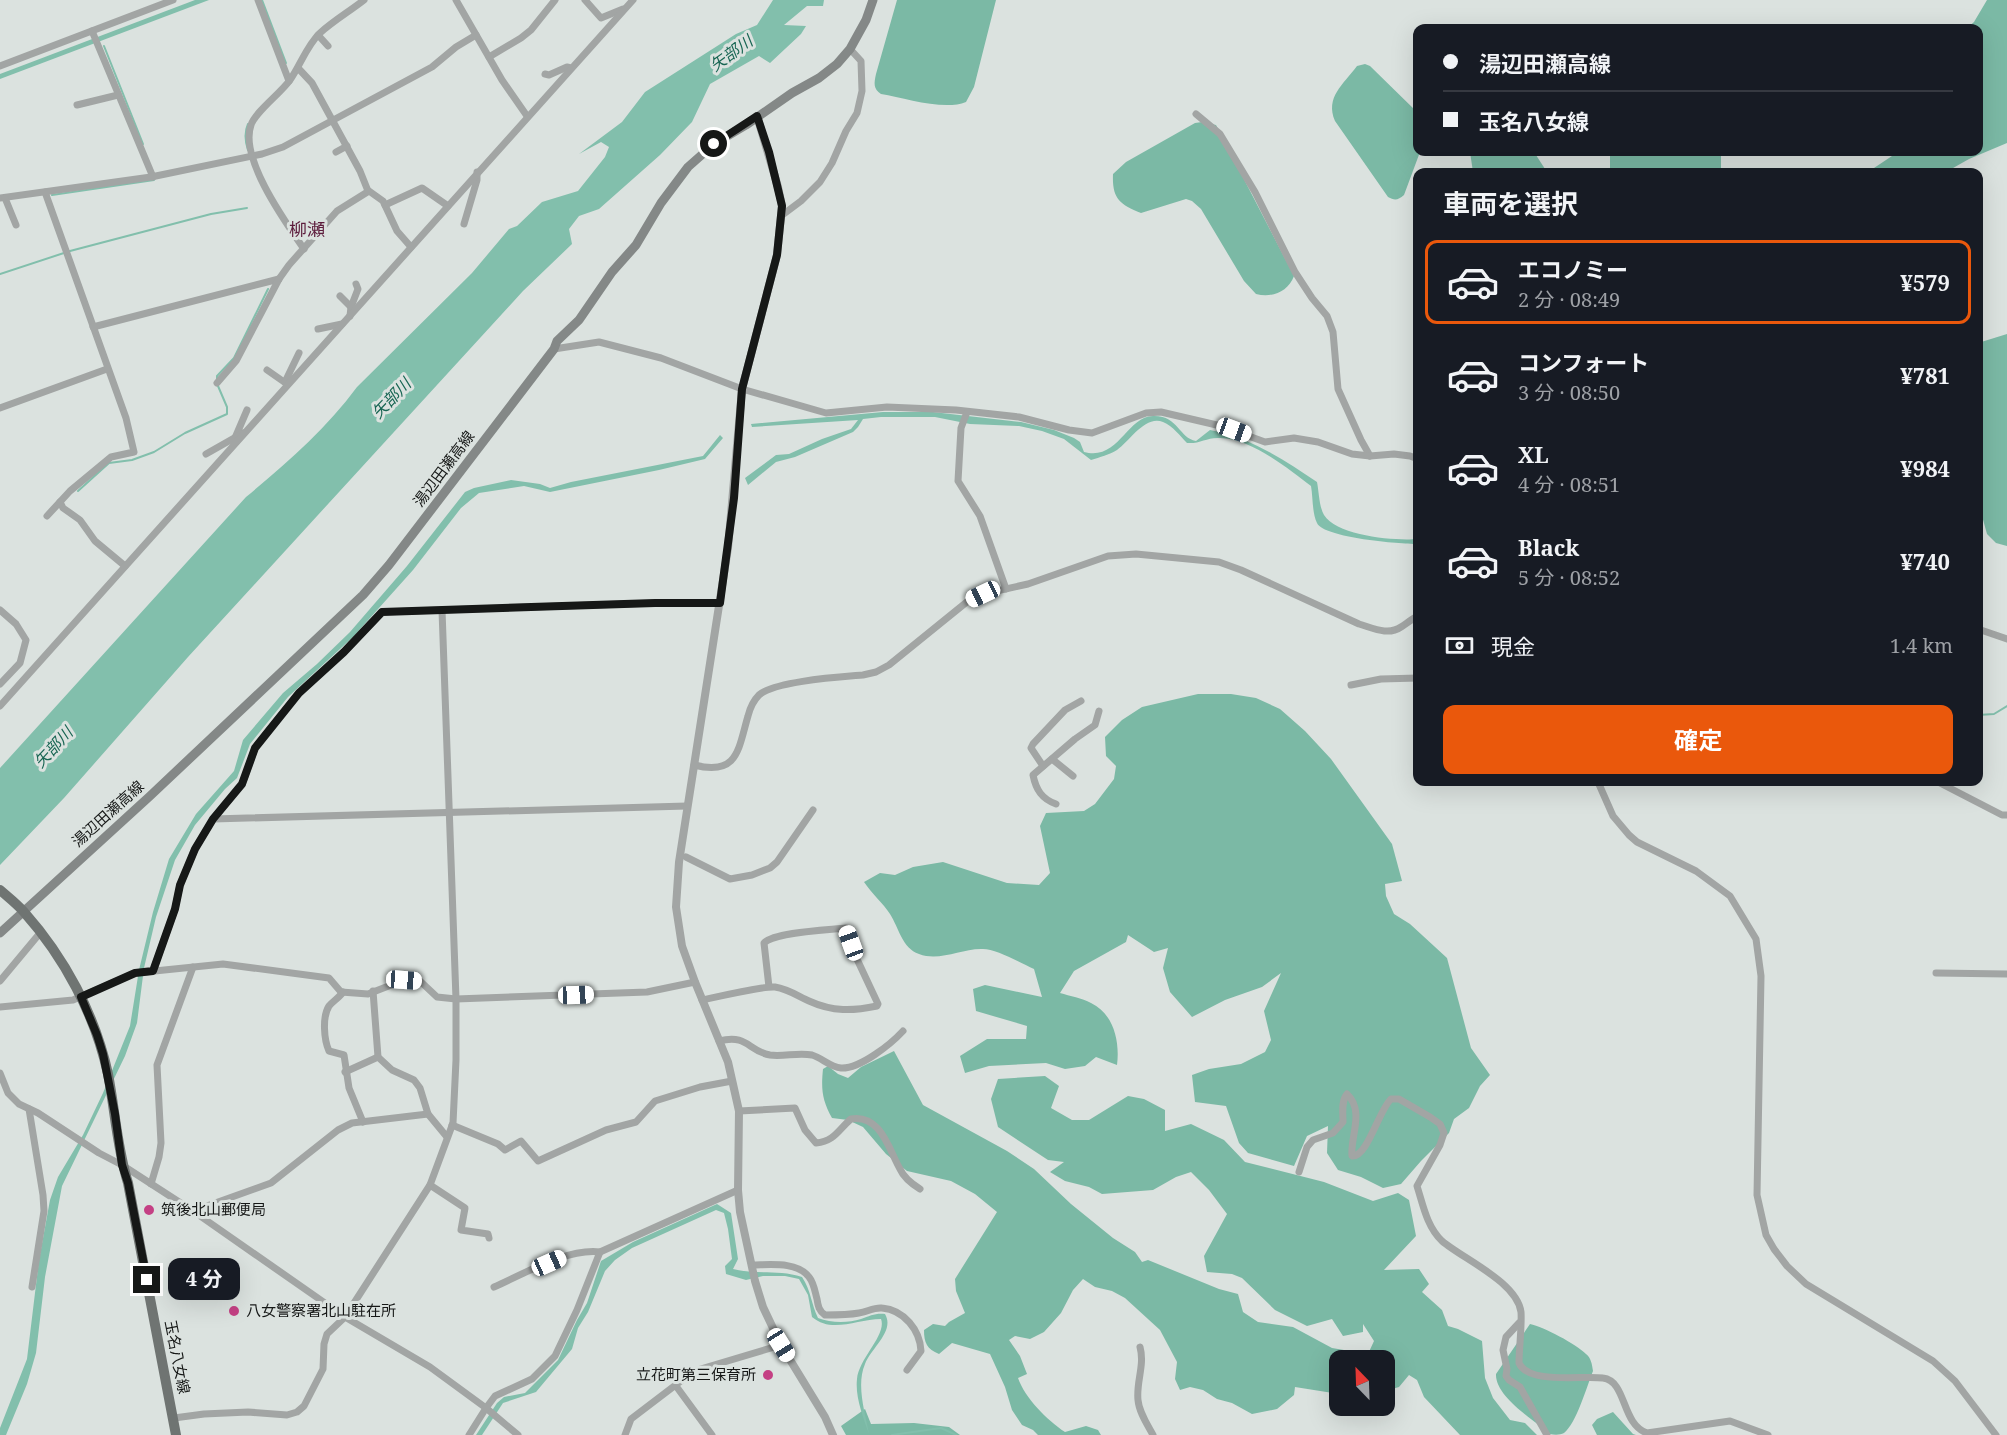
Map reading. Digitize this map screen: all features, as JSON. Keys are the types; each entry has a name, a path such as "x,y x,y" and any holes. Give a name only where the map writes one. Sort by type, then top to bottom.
{"main road":[{"name":"湯辺田瀬高線","path":"0,933 20,908 150,796 363,595 389,565 554,349 557,341 579,320 612,272 636,245 682,174 714,144 819,78 837,64 850,49 866,20 873,0"},
{"name":"玉名八女線","path":"0,890 20,908 69,973 97,1035 107,1072 122,1165 128,1183 176,1435"}],"street":[{"path":"0,66 95,38 173,0"},
{"path":"258,0 289,81"},
{"path":"304,249 267,192 252,156 249,136 251,124 289,81 318,35 364,0"},
{"path":"456,0 527,116"},
{"path":"489,57 531,30 554,0"},
{"path":"585,0 601,18 626,8"},
{"path":"0,706 246,432 286,383 350,316 633,0"},
{"path":"318,35 328,46"},
{"path":"16,225 2,198 153,177 262,154 283,147 432,67 456,47 476,35"},
{"path":"95,38 153,177"},
{"path":"781,216 801,201 820,182 857,113 862,91 861,61 850,49"},
{"path":"545,74 549,75 567,67 571,68"},
{"path":"298,68 312,83 360,171 368,191 376,195 385,205 397,231 411,247"},
{"path":"77,105 118,95"},
{"path":"1196,114 1220,134 1255,192 1295,272 1327,316 1333,332 1338,389 1370,456"},
{"path":"757,116 778,187 782,206 781,216 777,255 742,389 732,518 687,806 679,862 676,907 682,946 728,1062 739,1111 738,1190 740,1212 754,1279 763,1307 781,1345 825,1417 833,1435"},
{"path":"120,118 130,123"},
{"path":"336,152 347,146"},
{"path":"464,224 477,180 477,172"},
{"path":"385,205 422,188 448,206"},
{"path":"217,382 236,361 279,279 289,265 337,211 368,191"},
{"path":"45,192 126,418 134,452 111,457 70,491 47,516"},
{"path":"93,327 279,279"},
{"path":"350,316 358,289 356,284"},
{"path":"340,296 351,307"},
{"path":"318,329 342,324"},
{"path":"554,349 599,342 661,358 742,389 826,413 887,407 967,412 1019,417 1069,430 1092,433 1146,413 1161,412 1221,426 1265,442 1294,438 1318,442 1352,454 1370,456 1394,454 1413,458"},
{"path":"286,383 299,353"},
{"path":"0,408 107,369"},
{"path":"267,370 286,383"},
{"path":"233,446 247,410"},
{"path":"967,412 961,429 958,481 980,516 1006,589"},
{"path":"206,454 246,432"},
{"path":"60,502 63,508 80,520 95,541 125,566"},
{"path":"694,765 709,769 719,768 729,763 737,752 752,705 758,696 766,691 782,685 876,672 889,665 968,601 983,594 1028,584 1108,556 1136,554 1219,562 1359,624 1378,630 1389,632 1399,629 1413,619"},
{"path":"149,971 175,909 180,885 195,849 213,819 242,784 255,748 299,693 344,652 382,612 720,603"},
{"path":"0,610 15,624 26,640 20,663 0,684"},
{"path":"174,1418 248,1412 286,1415 297,1412 304,1406 323,1369 324,1344 327,1334 345,1317 430,1185 452,1125 456,1060 456,999 442,610"},
{"path":"1983,631 2007,639"},
{"path":"1351,685 1381,679 1413,678"},
{"path":"1043,766 1033,753 1031,748 1033,744 1065,710 1081,701"},
{"path":"1056,804 1046,800 1038,790 1033,775 1095,725 1099,711"},
{"path":"1052,759 1073,776"},
{"path":"1600,786 1613,816 1629,835 1637,842 1696,871 1730,896 1756,939 1761,976 1757,1195 1766,1235 1774,1249 1786,1266 1806,1284 1933,1361 1955,1381 1996,1435"},
{"path":"1946,786 2002,815 2007,815"},
{"path":"213,819 687,806"},
{"path":"686,858 730,879 752,875 770,868 777,862 813,810"},
{"path":"702,1000 769,987 789,990 811,1002 832,1009 861,1009 878,1004 856,957 846,928 790,934 768,939 764,943 769,987"},
{"path":"0,981 40,933"},
{"path":"0,1007 73,1000 135,973 223,964 329,978 341,992 368,994 404,980 420,981 437,997 456,999 647,992 695,982"},
{"path":"151,1184 161,1143 158,1065 193,967"},
{"path":"1936,973 2007,974"},
{"path":"373,991 378,1057 392,1070 414,1080 420,1088 428,1114 447,1137"},
{"path":"344,992 330,1004 326,1013 326,1044 330,1051 344,1055 349,1088 363,1122"},
{"path":"719,1041 741,1040 771,1055 796,1053 814,1055 829,1064 842,1068 853,1066 879,1053 903,1031"},
{"path":"345,1072 378,1057"},
{"path":"0,1073 8,1093 19,1104 38,1113 99,1153 122,1165 193,1211 345,1317 430,1367 518,1435"},
{"path":"452,1125 498,1144 505,1150 521,1141 538,1161 606,1130 636,1122 655,1101 700,1087 732,1081"},
{"path":"1299,1172 1307,1147 1313,1140 1333,1132 1343,1122 1343,1105 1347,1094 1356,1113 1356,1132 1351,1149 1352,1156 1355,1157 1366,1144 1385,1104 1391,1099 1399,1099 1440,1124 1444,1133 1440,1145 1417,1186 1429,1223 1442,1240 1506,1287 1516,1300 1521,1311 1519,1363 1521,1367 1528,1373 1566,1379 1603,1378 1610,1380 1617,1386 1632,1423 1647,1433 1730,1421 1768,1435"},
{"path":"739,1111 795,1108 805,1130 816,1143 826,1142 833,1138 851,1119 864,1119 884,1135 904,1176 920,1189"},
{"path":"29,1109 44,1195 44,1211 32,1287"},
{"path":"193,1211 271,1183 338,1130 352,1123 428,1114"},
{"path":"430,1185 465,1208 461,1230 488,1234 489,1238"},
{"path":"494,1287 562,1257 591,1251 600,1252 738,1190"},
{"path":"469,1435 491,1412 495,1396 532,1378 555,1356 577,1310 600,1252"},
{"path":"752,1267 777,1265 800,1269 811,1278 821,1313 825,1315 852,1314 882,1308 902,1316 912,1325 921,1346 921,1351 907,1370"},
{"path":"1520,1323 1506,1337 1503,1350 1506,1376 1520,1387 1547,1435"},
{"path":"625,1435 631,1419 694,1371 781,1345"},
{"path":"1140,1347 1143,1357 1137,1397 1139,1408 1153,1435"},
{"path":"676,1386 712,1435"}],"shaded area":[{"path":"897,0 996,0 974,87 966,102 947,105 913,101 881,94 875,88 876,74"},
{"path":"1987,0 2007,0 2007,143 1983,153 1983,24 1972,24"},
{"path":"1365,64 1370,66 1413,108 1413,156 1419,156 1404,195 1400,198 1388,197 1335,121 1332,113 1332,105 1337,92 1357,66"},
{"path":"1195,123 1216,125 1294,276 1284,290 1268,295 1256,294 1244,281 1201,209 1192,201 1186,199 1141,213 1122,203 1116,195 1113,174 1126,162"},
{"path":"1471,156 1537,156 1544,168 1472,168"},
{"path":"1610,156 1721,156 1721,168 1610,168"},
{"path":"1892,156 1976,156 1953,168 1874,168"},
{"path":"2007,334 2007,546 1996,543 1987,534 1983,520 1983,341"},
{"path":"1198,694 1231,694 1256,698 1280,709 1305,731 1331,759 1392,844 1402,881 1385,884 1386,896 1394,914 1410,924 1447,958 1471,1048 1490,1075 1480,1086 1469,1108 1454,1119 1449,1133 1401,1184 1383,1188 1361,1177 1338,1170 1327,1153 1328,1126 1307,1136 1294,1166 1248,1153 1239,1143 1226,1106 1195,1102 1192,1075 1209,1069 1241,1064 1265,1052 1271,1040 1264,1011 1281,973 1262,987 1225,1000 1192,1017 1170,992 1163,968 1168,948 1154,952 1128,935 1126,942 1074,971 1060,993 1087,1001 1105,1014 1116,1038 1117,1065 1096,1057 1085,1066 1065,1069 1046,1063 989,1066 965,1073 960,1056 987,1039 1026,1039 1027,1026 976,1011 973,989 985,985 1042,997 1034,969 995,951 983,949 943,956 927,956 913,951 905,942 887,910 864,882 880,873 895,875 913,867 943,862 1007,883 1039,885 1050,873 1040,826 1046,813 1084,811 1095,804 1114,779 1116,766 1106,756 1105,737 1122,720 1142,707"},
{"path":"894,1051 923,1105 1007,1151 1034,1169 1071,1204 1113,1238 1135,1252 1142,1262 1148,1260 1219,1289 1238,1294 1243,1312 1258,1322 1293,1327 1332,1348 1344,1350 1329,1350 1329,1392 1295,1387 1294,1395 1277,1409 1252,1414 1232,1403 1217,1399 1203,1390 1190,1387 1180,1390 1175,1379 1177,1362 1160,1330 1125,1298 1112,1291 1095,1287 1083,1279 1073,1290 1061,1313 1044,1332 1030,1339 1015,1336 1009,1340 1020,1356 1027,1374 1018,1378 1021,1386 1044,1415 1065,1432 1086,1426 1098,1430 1101,1435 1038,1435 1022,1425 1012,1410 1005,1387 990,1354 952,1343 939,1354 929,1348 925,1339 924,1330 933,1324 945,1326 965,1313 956,1291 955,1279 997,1212 975,1194 951,1181 907,1171 886,1154 863,1127 848,1120 832,1118 824,1100 823,1069 828,1066 848,1078 861,1067"},
{"path":"1045,1076 1059,1086 1051,1108 1072,1120 1089,1120 1128,1096 1144,1099 1165,1110 1165,1131 1191,1124 1224,1140 1245,1162 1324,1182 1373,1201 1398,1193 1409,1200 1416,1236 1384,1270 1419,1269 1429,1284 1422,1292 1442,1310 1448,1326 1482,1341 1485,1378 1493,1398 1510,1420 1525,1423 1537,1435 1460,1435 1424,1397 1417,1380 1409,1375 1399,1387 1395,1388 1395,1350 1370,1350 1374,1341 1363,1324 1363,1332 1343,1336 1332,1319 1307,1326 1275,1310 1242,1278 1232,1274 1207,1272 1204,1256 1227,1214 1209,1190 1191,1172 1176,1177 1153,1190 1102,1194 1089,1187 1065,1181 1050,1172 1064,1162 1048,1160 998,1127 991,1099 998,1079"},
{"path":"1530,1324 1551,1332 1575,1346 1588,1356 1592,1364 1593,1371 1577,1413 1568,1428 1561,1434 1550,1434 1526,1415 1508,1399 1497,1383 1496,1374"},
{"path":"865,1409 871,1424 914,1423 949,1427 960,1435 846,1435 841,1426"},
{"path":"1613,1412 1636,1435 1597,1435 1592,1425 1597,1419"}],"water":[{"path":"195,0 209,0 0,79 0,74"},
{"name":"矢部川","path":"773,0 824,0 823,6 807,6 784,25 806,26 801,34 770,63 759,56 710,84 692,122 660,155 599,209 579,216 569,229 572,244 523,291 188,657 64,798 0,865 0,768 246,497 319,432 357,387 472,273 509,229 517,226 542,202 578,191 605,157 609,147 601,142 579,154 622,122 645,92 736,34 757,25"},
{"path":"883,412 933,412 1021,422 1054,430 1080,442 1084,452 1096,453 1114,445 1144,418 1161,417 1168,419 1190,439 1196,441 1210,430 1239,438 1292,465 1317,482 1324,515 1341,528 1367,536 1413,539 1413,544 1333,533 1323,528 1315,519 1311,486 1280,463 1256,448 1232,439 1215,438 1187,443 1163,422 1156,421 1144,425 1117,450 1091,460 1064,439 1019,426 970,424 935,417 863,419 853,432 795,457 776,462 748,485 745,478 776,455 789,454 851,429 858,420 752,427 751,424"},
{"path":"720,435 723,438 705,459 550,492 524,486 479,493 461,508 413,570 353,637 288,697 250,744 237,778 195,825 175,860 156,917 144,968 137,1023 125,1056 62,1186 45,1277 36,1353 27,1384 6,1435 0,1435 0,1428 27,1359 39,1260 50,1200 58,1177 83,1135 103,1093 130,1026 139,970 169,859 196,814 234,771 243,740 283,693 350,632 407,566 465,492 511,480 540,484 550,488 703,456"},
{"path":"717,1204 731,1213 738,1259 733,1269 785,1273 802,1277 818,1318 823,1320 845,1322 875,1314 885,1314 887,1327 885,1333 868,1358 862,1372 862,1399 869,1434 858,1400 857,1379 862,1363 880,1332 881,1319 836,1325 820,1322 812,1317 808,1295 799,1279 785,1276 763,1276 746,1280 726,1274 725,1266 732,1259 728,1229 724,1213 716,1210 632,1248 615,1260 605,1271 588,1312 578,1328 572,1349 536,1392 503,1403 482,1435 476,1435 497,1403 504,1397 525,1393 558,1360 587,1303 601,1261 633,1242"}],"waterway":[{"path":"262,0 286,63"},
{"path":"104,46 143,144"},
{"path":"248,124 245,137 248,150"},
{"path":"52,195 154,180"},
{"path":"0,274 70,251 211,214 247,208"},
{"path":"217,380 217,376 234,358 268,289"},
{"path":"78,491 109,463 132,460 154,452 185,433 227,414 227,407 218,386"},
{"path":"1983,715 1994,714 2007,706"},
{"path":"892,1435 941,1428 956,1435"}],"place":[{"name":"筑後北山郵便局","path":"149,1210"},
{"name":"八女警察署北山駐在所","path":"234,1311"},
{"name":"立花町第三保育所","path":"768,1375"}],"district":[{"name":"柳瀬","path":"307,230"}],"route":[{"path":"147,1280 128,1183 122,1165 103,1054 81,997 135,973 153,971 175,909 180,885 195,849 213,819 242,784 255,748 299,693 344,652 382,612 720,603 734,498 742,389 777,255 782,206 769,152 757,116 714,144"}]}
